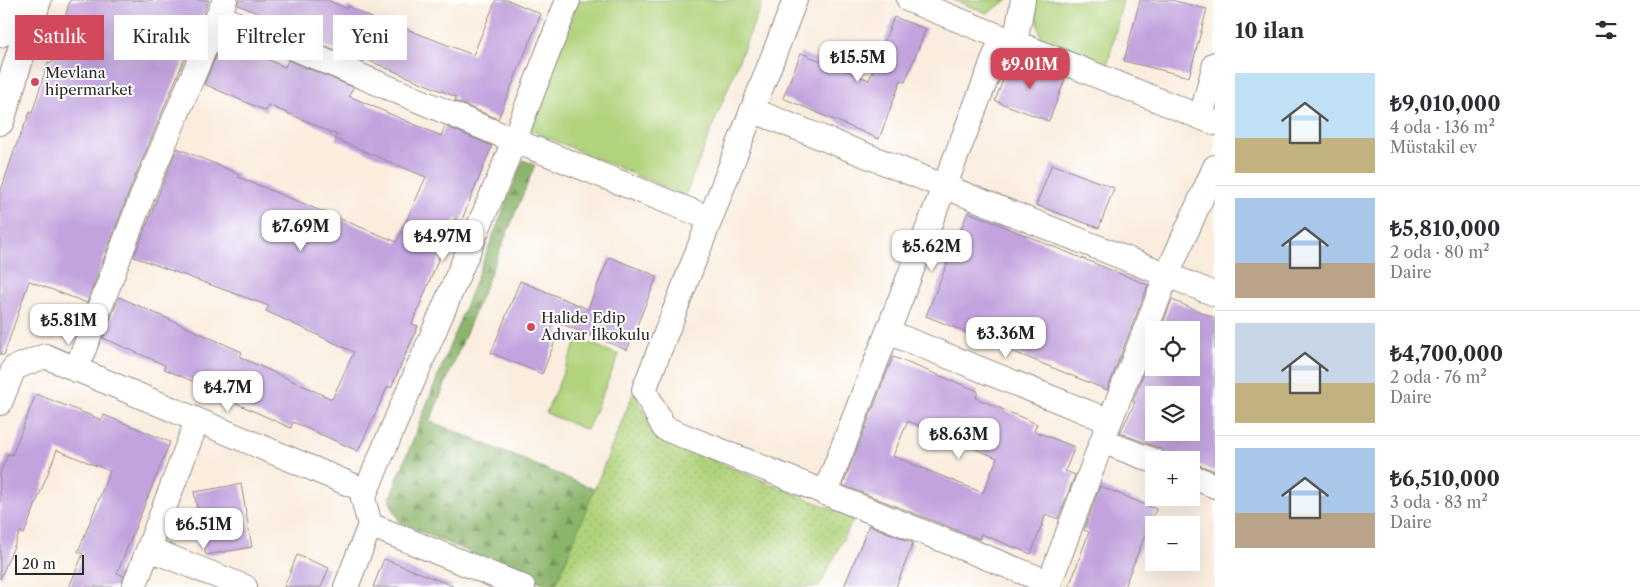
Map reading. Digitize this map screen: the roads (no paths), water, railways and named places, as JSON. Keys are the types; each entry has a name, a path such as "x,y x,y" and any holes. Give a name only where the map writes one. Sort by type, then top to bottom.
{"main road":[{"path":"0,33 10,0"},
{"path":"0,121 37,0"}],"street":[{"path":"795,0 644,390 664,428 1049,585 1106,431 1167,275 1215,167"},
{"path":"909,0 1208,120 1215,64"},
{"path":"826,493 944,187 1009,40 1023,0"},
{"path":"346,587 370,525 363,498 501,174 561,3"},
{"path":"76,370 143,194 222,8 512,140 709,218"},
{"path":"752,110 1215,294"},
{"path":"888,332 1106,431 1145,455"},
{"path":"0,403 14,368 45,356 366,491"},
{"path":"134,587 197,421"},
{"path":"1200,480 1215,486"},
{"path":"370,525 523,587"},
{"path":"149,549 245,587"}],"place":[{"name":"Mevlana hipermarket","path":"35,82"},
{"name":"Halide Edip Adıvar İlkokulu","path":"531,327"}]}
